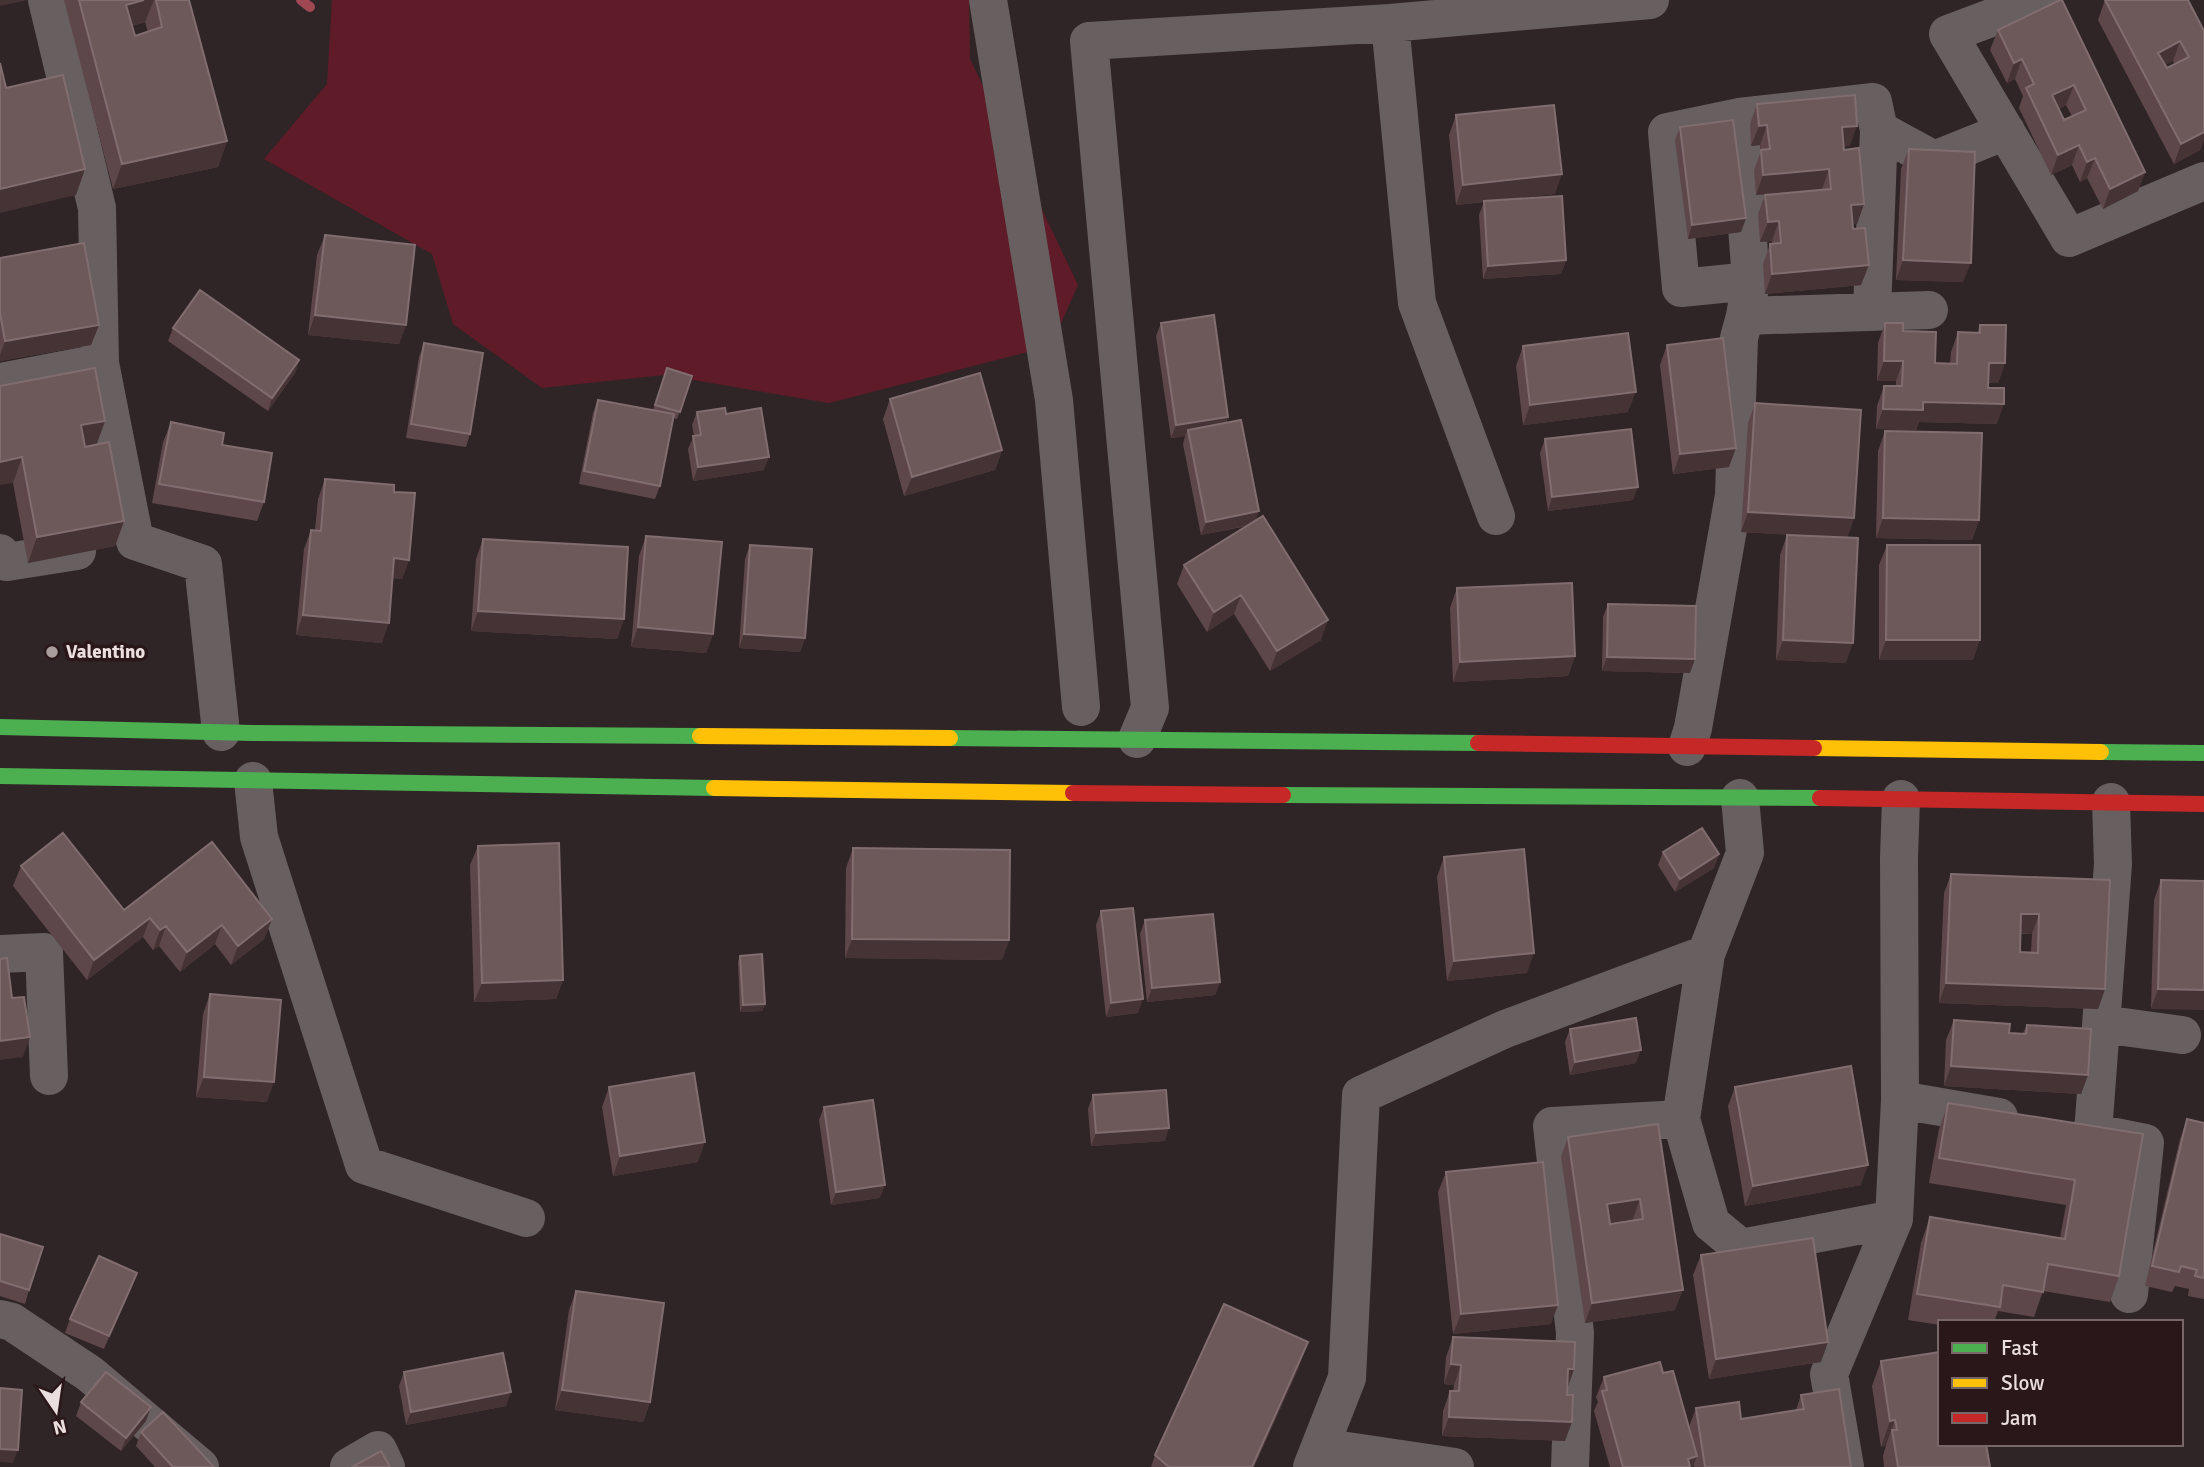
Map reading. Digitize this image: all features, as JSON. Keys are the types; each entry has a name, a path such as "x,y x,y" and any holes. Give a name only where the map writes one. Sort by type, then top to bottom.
{"main road":[{"path":"0,727 247,752 1052,786 2204,804"},
{"path":"0,776 247,752 1052,745 1137,739 2204,753"}],"street":[{"path":"47,0 97,208 100,363 135,541"},
{"path":"988,0 1054,400 1082,706"},
{"path":"1137,739 1150,708 1089,41 1390,23 1650,0"},
{"path":"2039,0 1948,34 2069,238 2204,181"},
{"path":"1390,23 1417,303 1496,516"},
{"path":"1872,312 1879,130 1873,102 1739,117 1667,132 1681,288 1872,312 1929,310"},
{"path":"1687,747 1693,729 1734,495 1739,338 1748,298 1739,117"},
{"path":"1879,130 1934,160 2006,131"},
{"path":"0,382 100,363"},
{"path":"0,553 7,562 135,541 203,564 247,752 258,837 364,1165 526,1218"},
{"path":"1740,798 1745,853 1706,954 1681,1119 1711,1223 1741,1248 1894,1219"},
{"path":"1845,1467 1829,1374 1894,1219 1900,1100 1901,799"},
{"path":"2093,1133 2113,864 2111,802"},
{"path":"0,954 44,952 49,1076"},
{"path":"1455,1467 1316,1457 1347,1378 1361,1094 1505,1029 1706,954"},
{"path":"2102,1024 2182,1035"},
{"path":"1900,1100 2145,1143 2129,1294"},
{"path":"1570,1467 1575,1333 1552,1126 1681,1119"},
{"path":"0,1319 12,1322 90,1374 200,1467"},
{"path":"349,1467 378,1450 386,1467"}],"shaded area":[{"path":"332,0 969,0 970,59 1078,285 1051,346 829,403 664,375 542,388 453,324 432,254 264,159 327,84"}],"building":[{"path":"79,0 144,0 126,5 135,36 162,27 156,0 189,0 227,141 122,164"},
{"path":"2062,0 2145,172 2110,189 2095,158 2087,162 2079,145 2058,155 2026,88 2034,84 2022,59 2014,63 1998,30","holes":["2074,85 2086,110 2064,120 2052,95"]},
{"path":"2105,0 2188,0 2204,31 2204,132 2181,144","holes":["2180,41 2189,57 2167,68 2158,53"]},
{"path":"0,63 6,88 63,75 85,169 0,189"},
{"path":"1855,95 1857,126 1842,127 1844,150 1859,148 1864,204 1851,205 1853,229 1865,228 1869,265 1772,274 1770,244 1781,243 1779,221 1768,222 1765,195 1831,189 1829,169 1763,175 1761,150 1770,149 1767,125 1759,126 1757,104"},
{"path":"1554,105 1562,174 1463,185 1456,115"},
{"path":"1733,120 1746,218 1692,225 1680,127"},
{"path":"1909,149 1975,152 1971,263 1903,260"},
{"path":"1562,196 1566,260 1488,266 1484,201"},
{"path":"325,235 415,245 406,325 315,315"},
{"path":"84,243 99,325 5,341 0,313 0,258"},
{"path":"200,290 299,360 272,398 173,328"},
{"path":"1214,315 1228,417 1176,425 1161,323"},
{"path":"1885,323 1903,323 1903,331 1936,332 1935,363 1957,364 1958,332 1980,333 1980,325 2006,325 2005,363 1989,363 1988,388 2004,388 2004,404 1923,402 1923,410 1883,409 1884,386 1902,386 1903,361 1884,361"},
{"path":"1628,333 1636,392 1530,405 1523,346"},
{"path":"1723,338 1736,448 1680,454 1667,345"},
{"path":"424,343 483,353 470,434 411,424"},
{"path":"95,368 105,421 81,425 85,447 109,442 124,521 37,537 22,457 0,462 0,386"},
{"path":"667,368 692,376 680,412 655,405"},
{"path":"980,373 1002,450 912,477 890,399"},
{"path":"598,400 674,414 660,486 584,471"},
{"path":"1755,403 1861,410 1854,518 1748,512"},
{"path":"725,408 726,414 761,408 769,457 698,467 693,436 701,435 697,412"},
{"path":"1241,420 1259,511 1206,522 1188,430"},
{"path":"171,422 224,433 222,445 272,453 264,502 159,484"},
{"path":"1631,429 1638,487 1552,497 1545,439"},
{"path":"1885,431 1982,433 1979,520 1883,518"},
{"path":"325,479 394,485 394,492 415,493 409,560 394,558 389,623 303,615 311,530 321,531"},
{"path":"1263,516 1328,620 1277,651 1241,595 1214,612 1184,565"},
{"path":"1787,535 1858,538 1853,643 1783,640"},
{"path":"646,536 722,542 713,634 638,627"},
{"path":"483,539 628,547 624,619 478,611"},
{"path":"750,545 812,549 805,638 744,634"},
{"path":"1887,545 1980,545 1980,640 1886,640"},
{"path":"1572,583 1575,656 1460,662 1457,588"},
{"path":"1608,604 1696,606 1695,659 1607,657"},
{"path":"1702,828 1719,854 1680,879 1663,852"},
{"path":"63,833 124,910 212,842 272,919 238,946 222,925 187,952 166,926 160,930 150,918 94,960 21,866"},
{"path":"559,843 563,980 482,983 478,846"},
{"path":"853,848 1010,850 1009,940 852,939"},
{"path":"1524,849 1534,953 1454,961 1444,857"},
{"path":"1951,874 2110,880 2105,989 1946,983","holes":["2021,914 2039,914 2038,953 2020,952"]},
{"path":"2161,880 2204,881 2204,990 2158,989"},
{"path":"1133,908 1143,999 1111,1003 1101,911"},
{"path":"1213,914 1220,982 1152,988 1145,920"},
{"path":"762,954 765,1004 743,1005 740,956"},
{"path":"7,958 12,998 24,997 30,1037 0,1041 0,959"},
{"path":"210,994 281,1000 274,1082 204,1077"},
{"path":"1636,1018 1641,1050 1575,1062 1570,1029"},
{"path":"1954,1020 2010,1024 2009,1033 2026,1034 2027,1025 2091,1029 2088,1075 1951,1066"},
{"path":"1851,1066 1868,1165 1753,1186 1735,1087"},
{"path":"694,1073 705,1142 620,1156 609,1087"},
{"path":"1166,1090 1169,1128 1096,1133 1093,1095"},
{"path":"873,1100 885,1185 836,1192 824,1107"},
{"path":"1948,1103 2143,1134 2119,1276 2048,1264 2043,1292 2003,1285 2000,1307 1917,1294 1930,1217 2065,1239 2075,1180 1939,1158"},
{"path":"2187,1119 2204,1123 2204,1278 2195,1276 2197,1270 2181,1266 2179,1272 2152,1266"},
{"path":"1658,1124 1683,1290 1592,1303 1568,1137","holes":["1640,1199 1643,1219 1610,1224 1607,1204"]},
{"path":"1543,1162 1558,1305 1461,1314 1446,1172"},
{"path":"0,1234 43,1247 29,1290 0,1281"},
{"path":"1813,1238 1828,1342 1716,1359 1701,1255"},
{"path":"99,1256 137,1273 109,1336 70,1319"},
{"path":"576,1291 664,1303 650,1402 562,1390"},
{"path":"1224,1304 1308,1342 1252,1467 1169,1467 1155,1455"},
{"path":"1453,1337 1575,1342 1574,1369 1568,1369 1567,1395 1573,1395 1572,1422 1449,1417 1450,1391 1459,1391 1461,1365 1451,1364"},
{"path":"1938,1352 1938,1446 1986,1446 1990,1467 1898,1467 1892,1430 1897,1430 1895,1420 1890,1421 1881,1361"},
{"path":"503,1353 511,1392 411,1412 404,1372"},
{"path":"1660,1362 1663,1373 1673,1371 1697,1456 1688,1459 1690,1467 1623,1467 1602,1391 1607,1390 1604,1377"},
{"path":"106,1372 151,1407 126,1438 81,1402"},
{"path":"0,1388 22,1390 18,1450 0,1449"},
{"path":"1839,1389 1851,1467 1705,1467 1696,1408 1739,1402 1741,1419 1804,1409 1801,1395"},
{"path":"163,1412 214,1467 173,1467 141,1432"},
{"path":"381,1451 390,1467 352,1467"}],"waterway":[{"path":"301,0 310,7"}],"traffic: fast":[{"path":"0,727 252,733 700,736"},
{"path":"950,738 1478,743"},
{"path":"2101,752 2204,753"},
{"path":"0,776 714,788"},
{"path":"1283,795 1820,798"}],"traffic: slow":[{"path":"700,736 950,738"},
{"path":"1814,748 2101,752"},
{"path":"714,788 1073,793"}],"traffic: jam":[{"path":"1478,743 1814,748"},
{"path":"1073,793 1283,795"},
{"path":"1820,798 2204,804"}],"place":[{"name":"Valentino","path":"52,652"}]}
